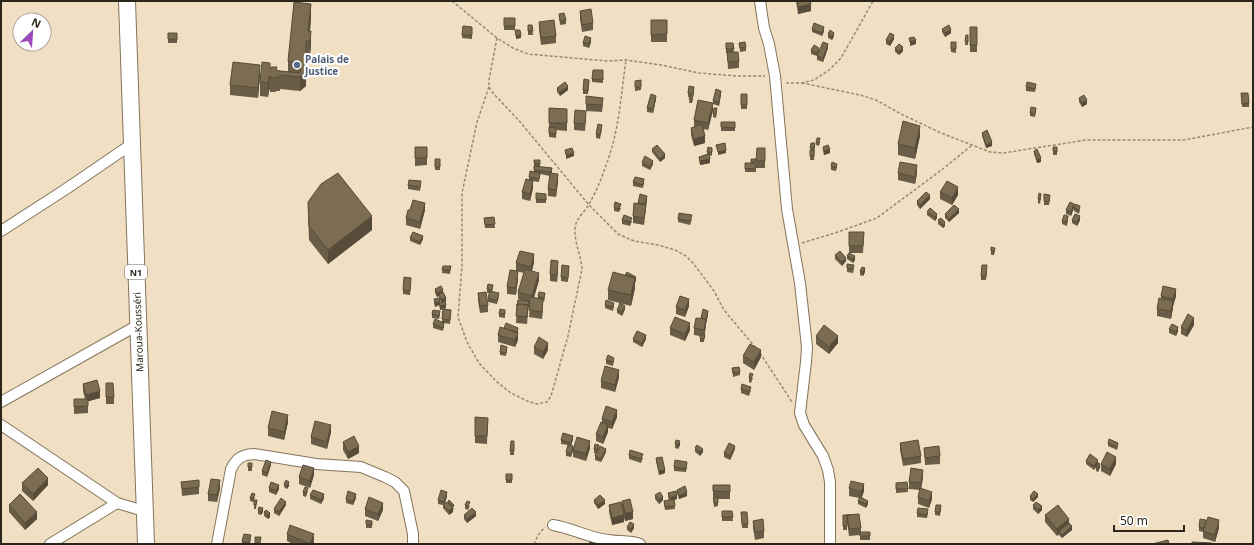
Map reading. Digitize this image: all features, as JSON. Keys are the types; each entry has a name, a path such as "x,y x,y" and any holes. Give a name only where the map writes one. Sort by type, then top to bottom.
{"highway":[{"name":"Maroua-Kousséri","path":"127,1 146,544"}],"street":[{"path":"760,1 775,80 787,209 800,283 807,347 800,413 804,426 823,456 828,470 830,482 830,544"},
{"path":"1,231 132,144"},
{"path":"1,402 138,325"},
{"path":"1,425 117,503 144,511"},
{"path":"217,544 230,469 236,461 244,455 254,454 316,464 361,467 385,476 395,482 404,491 413,534 413,544"},
{"path":"50,544 117,503"},
{"path":"553,525 566,527 608,540 626,540 640,544"}],"path":[{"path":"452,1 497,38 513,48 528,54 583,60 626,60 661,65 699,73 802,83 860,95 876,100 941,134 990,152 1003,153 1086,140 1184,140 1253,127"},
{"path":"802,83 814,80 830,70 841,58 873,1"},
{"path":"497,38 489,87 477,122 462,193 462,265 458,317 468,342 479,363 497,382 511,393 537,404 547,402 552,396 568,336 582,269 576,242 575,226 580,215 588,205 603,175 614,142 626,60"},
{"path":"489,87 521,122 588,205 618,234 634,241 658,245 675,250 686,256 693,263 714,291 724,310 763,356 777,380 800,413"},
{"path":"794,246 877,218 971,146"},
{"path":"534,544 538,535 545,527 553,525"}],"building":[{"path":"797,1 810,1 811,4 798,7"},
{"name":"Palais de Justice","path":"294,2 311,4 308,31 311,31 310,41 306,41 306,72 300,77 280,75 280,77 270,78 271,76 269,76 268,83 260,82 262,62 270,63 270,69 271,67 277,67 276,70 300,73 301,63 288,61"},
{"path":"591,9 593,23 582,25 580,11"},
{"path":"564,13 566,20 560,21 559,14"},
{"path":"504,18 515,18 515,26 504,26"},
{"path":"554,20 556,36 541,38 539,22"},
{"path":"651,20 667,20 667,34 651,35"},
{"path":"814,23 824,27 822,33 812,29"},
{"path":"528,25 532,25 533,31 528,31"},
{"path":"949,25 951,30 945,33 942,29"},
{"path":"463,26 472,27 472,35 462,35"},
{"path":"970,27 977,27 977,45 970,45"},
{"path":"515,30 520,30 521,35 516,36"},
{"path":"830,30 834,33 832,37 828,34"},
{"path":"168,33 177,33 177,40 168,39"},
{"path":"890,33 894,35 890,42 886,40"},
{"path":"966,35 968,35 968,42 965,41"},
{"path":"585,36 591,38 589,44 583,43"},
{"path":"914,37 916,40 910,42 909,38"},
{"path":"745,42 746,47 740,48 739,43"},
{"path":"823,42 828,44 823,58 817,56"},
{"path":"951,42 956,42 956,49 951,49"},
{"path":"726,43 733,43 734,49 726,49"},
{"path":"899,44 903,47 899,52 895,48"},
{"path":"814,45 819,48 817,53 811,50"},
{"path":"727,52 738,52 739,61 728,62"},
{"path":"233,62 260,65 258,88 230,85"},
{"path":"593,70 603,70 603,80 592,79"},
{"path":"584,79 589,80 588,91 583,90"},
{"path":"641,80 641,87 635,87 635,81"},
{"path":"565,82 568,86 560,92 557,88"},
{"path":"1027,82 1036,84 1035,89 1026,87"},
{"path":"689,86 694,87 692,100 689,99 691,94 688,93"},
{"path":"716,89 721,91 719,102 713,101"},
{"path":"1241,93 1248,93 1249,103 1242,104"},
{"path":"651,94 656,96 653,109 647,108"},
{"path":"741,94 747,94 747,105 741,105"},
{"path":"1084,95 1087,100 1082,103 1079,98"},
{"path":"586,96 603,98 602,105 586,104"},
{"path":"698,100 713,103 708,123 694,120"},
{"path":"1031,107 1036,108 1035,114 1030,113"},
{"path":"549,108 567,109 567,123 549,123"},
{"path":"714,108 717,108 716,114 713,114"},
{"path":"575,110 586,111 585,124 574,123"},
{"path":"903,121 920,126 915,148 898,144"},
{"path":"721,122 735,122 735,128 721,127"},
{"path":"598,124 602,125 600,135 596,134"},
{"path":"702,124 705,136 694,139 691,128"},
{"path":"549,127 556,128 556,134 549,133"},
{"path":"987,130 992,142 986,145 982,133"},
{"path":"817,138 820,138 819,143 816,142"},
{"path":"725,143 726,150 718,152 716,145"},
{"path":"811,143 815,143 814,149 810,148"},
{"path":"657,145 665,154 660,159 652,149"},
{"path":"828,145 830,149 824,151 823,147"},
{"path":"415,147 427,147 427,158 415,158"},
{"path":"708,147 712,148 712,152 707,152"},
{"path":"1053,147 1057,147 1057,152 1053,151"},
{"path":"572,148 574,153 566,155 565,150"},
{"path":"757,148 765,148 765,161 756,161"},
{"path":"1037,149 1041,158 1037,160 1034,151"},
{"path":"810,150 814,150 814,156 810,156"},
{"path":"709,154 710,159 700,161 699,157"},
{"path":"645,156 653,161 650,167 642,162"},
{"path":"435,159 440,159 440,167 435,167"},
{"path":"751,159 756,159 756,162 751,162"},
{"path":"534,160 540,160 540,164 534,163"},
{"path":"832,162 837,164 836,168 831,166"},
{"path":"900,162 917,165 915,177 898,173"},
{"path":"745,163 756,163 756,168 745,169"},
{"path":"534,166 552,168 551,172 534,170"},
{"path":"530,171 540,173 539,179 529,177"},
{"path":"338,173 372,216 328,250 309,226 308,202 321,184"},
{"path":"550,173 558,174 556,190 548,189"},
{"path":"635,177 644,179 643,185 633,182"},
{"path":"526,179 533,181 530,194 522,192"},
{"path":"409,180 421,181 420,187 408,185"},
{"path":"947,181 958,187 952,198 940,192"},
{"path":"926,192 930,195 920,205 917,201"},
{"path":"536,193 546,194 546,200 536,199"},
{"path":"1039,193 1041,194 1040,200 1038,199"},
{"path":"640,194 647,196 645,204 638,203"},
{"path":"1044,194 1050,195 1049,202 1044,201"},
{"path":"413,200 425,203 420,222 406,218"},
{"path":"615,202 621,204 619,209 614,207"},
{"path":"1070,202 1074,204 1071,212 1066,210"},
{"path":"634,203 646,205 644,218 633,216"},
{"path":"1075,204 1080,206 1079,210 1074,208"},
{"path":"954,205 959,209 949,219 945,214"},
{"path":"930,208 937,214 935,217 927,212"},
{"path":"679,213 692,215 690,221 678,219"},
{"path":"1075,214 1080,216 1077,222 1072,220"},
{"path":"624,215 632,218 630,222 622,220"},
{"path":"1064,215 1068,216 1067,222 1062,221"},
{"path":"494,217 495,224 485,225 484,218"},
{"path":"941,218 945,222 943,225 938,220"},
{"path":"413,232 423,236 420,242 410,238"},
{"path":"849,232 864,232 863,246 849,246"},
{"path":"991,247 995,248 994,252 991,251"},
{"path":"520,251 534,254 531,267 516,263"},
{"path":"840,251 846,258 842,262 835,255"},
{"path":"849,253 855,256 853,259 847,256"},
{"path":"551,260 558,261 557,275 550,274"},
{"path":"847,264 854,265 853,269 847,268"},
{"path":"562,265 569,266 568,278 561,277"},
{"path":"982,265 987,265 986,277 981,276"},
{"path":"443,266 451,266 450,270 442,270"},
{"path":"862,267 865,268 863,272 860,271"},
{"path":"525,269 539,273 532,296 518,292"},
{"path":"510,270 518,271 516,288 507,287"},
{"path":"613,272 635,278 631,295 608,290"},
{"path":"627,272 636,277 635,279 625,275"},
{"path":"404,277 411,278 410,291 403,290"},
{"path":"488,284 493,285 492,290 487,289"},
{"path":"441,286 443,290 437,293 435,289"},
{"path":"1163,286 1176,289 1173,299 1161,296"},
{"path":"490,291 499,293 497,301 488,298"},
{"path":"443,292 446,298 441,300 439,294"},
{"path":"486,292 488,305 480,306 478,293"},
{"path":"539,292 545,293 544,298 538,296"},
{"path":"680,296 689,299 685,310 676,307"},
{"path":"530,297 543,299 542,312 529,310"},
{"path":"439,298 440,301 435,303 434,299"},
{"path":"1159,298 1173,301 1171,311 1157,309"},
{"path":"518,300 529,301 528,307 528,305 517,304"},
{"path":"606,300 614,303 613,307 605,305"},
{"path":"445,301 446,305 440,306 439,303"},
{"path":"620,303 625,306 622,312 617,310"},
{"path":"517,304 528,305 527,317 516,316"},
{"path":"443,309 451,310 450,320 442,319"},
{"path":"500,309 505,310 505,314 499,314"},
{"path":"703,309 708,311 706,321 706,319 701,318"},
{"path":"433,310 440,311 439,316 432,314"},
{"path":"1188,314 1194,318 1187,330 1181,327"},
{"path":"675,317 690,323 685,334 670,328"},
{"path":"696,318 706,319 704,330 694,328"},
{"path":"435,319 444,323 443,328 433,324"},
{"path":"506,323 518,328 517,332 504,328"},
{"path":"1172,324 1178,327 1176,332 1169,329"},
{"path":"824,325 838,336 829,347 816,336"},
{"path":"500,327 518,333 515,340 498,335"},
{"path":"637,331 646,335 642,343 633,339"},
{"path":"700,335 705,335 704,339 700,338"},
{"path":"539,337 548,343 543,352 534,347"},
{"path":"750,344 761,350 754,362 743,356"},
{"path":"501,345 507,347 506,353 500,352"},
{"path":"608,355 614,358 613,362 606,360"},
{"path":"605,366 619,370 615,385 601,381"},
{"path":"739,367 740,372 733,373 732,368"},
{"path":"750,373 753,374 751,379 749,378"},
{"path":"97,380 100,391 86,395 83,384"},
{"path":"106,383 113,383 114,397 106,397"},
{"path":"742,384 751,387 749,392 741,389"},
{"path":"74,399 88,399 88,406 74,407"},
{"path":"606,406 617,410 612,422 602,419"},
{"path":"272,411 288,415 284,432 268,428"},
{"path":"475,417 488,418 487,436 475,436"},
{"path":"315,421 331,425 327,442 311,437"},
{"path":"601,422 608,425 603,437 596,434"},
{"path":"563,433 573,436 571,443 561,440"},
{"path":"354,436 359,446 348,452 343,442"},
{"path":"577,437 590,441 586,454 573,450"},
{"path":"1109,439 1118,443 1117,447 1108,443"},
{"path":"676,440 680,441 678,445 675,444"},
{"path":"918,440 921,456 903,459 900,443"},
{"path":"511,441 514,441 514,451 510,451"},
{"path":"729,443 735,446 730,456 724,453"},
{"path":"595,444 599,445 597,450 594,449"},
{"path":"568,445 573,446 571,454 566,452"},
{"path":"697,445 703,449 700,452 695,448"},
{"path":"600,446 606,449 601,459 595,456"},
{"path":"939,446 940,456 925,458 924,448"},
{"path":"630,450 643,454 641,459 629,455"},
{"path":"1107,452 1116,457 1110,469 1101,464"},
{"path":"1090,454 1098,460 1094,466 1086,461"},
{"path":"662,457 665,470 659,471 656,458"},
{"path":"266,460 271,462 267,473 262,471"},
{"path":"675,460 687,462 686,469 674,467"},
{"path":"248,463 252,463 252,467 248,467"},
{"path":"303,465 314,468 310,481 299,477"},
{"path":"38,468 48,478 33,494 22,483"},
{"path":"911,468 923,470 921,483 909,482"},
{"path":"506,474 512,474 512,480 506,480"},
{"path":"211,479 220,480 217,495 208,494"},
{"path":"199,480 199,487 182,489 181,482"},
{"path":"286,480 289,482 287,486 284,484"},
{"path":"851,481 864,484 861,492 849,488"},
{"path":"271,482 279,485 276,491 269,488"},
{"path":"907,482 908,489 896,489 896,483"},
{"path":"713,485 730,485 730,492 713,491"},
{"path":"685,486 687,492 679,496 677,490"},
{"path":"305,487 308,488 306,493 303,492"},
{"path":"920,488 932,492 929,501 918,497"},
{"path":"313,490 324,494 321,500 310,495"},
{"path":"441,490 447,492 444,502 438,500"},
{"path":"348,491 356,494 353,502 346,499"},
{"path":"676,491 677,495 670,498 668,493"},
{"path":"1034,491 1038,494 1033,499 1030,496"},
{"path":"660,492 663,497 659,500 655,495"},
{"path":"252,493 255,494 253,499 250,498"},
{"path":"20,494 37,512 25,523 9,505"},
{"path":"600,495 605,500 598,505 594,500"},
{"path":"369,497 383,503 378,514 365,509"},
{"path":"718,497 718,503 714,503 714,498"},
{"path":"860,497 868,501 866,504 858,501"},
{"path":"281,498 286,502 279,512 274,509"},
{"path":"630,499 633,512 625,513 622,501"},
{"path":"674,499 675,506 665,507 664,501"},
{"path":"254,500 257,500 256,505 254,505"},
{"path":"449,500 454,505 453,507 448,502"},
{"path":"467,501 470,502 468,506 465,505"},
{"path":"447,502 453,508 449,511 443,505"},
{"path":"621,502 624,515 612,518 609,505"},
{"path":"1036,502 1042,506 1038,510 1033,505"},
{"path":"936,505 941,505 940,512 935,512"},
{"path":"1058,505 1069,519 1057,529 1045,515"},
{"path":"259,507 263,508 261,512 258,510"},
{"path":"472,508 476,512 467,519 464,515"},
{"path":"918,508 928,509 927,515 917,513"},
{"path":"266,510 270,513 268,515 264,512"},
{"path":"722,511 732,511 733,517 722,517"},
{"path":"741,512 747,512 748,524 742,524"},
{"path":"859,514 861,528 849,529 847,515"},
{"path":"843,515 847,515 847,526 843,526"},
{"path":"1208,517 1219,520 1215,535 1203,531"},
{"path":"763,519 764,531 755,532 753,521"},
{"path":"1200,519 1206,520 1204,528 1199,527"},
{"path":"366,520 372,521 372,525 366,524"},
{"path":"630,522 634,524 631,529 627,527"},
{"path":"1069,523 1072,526 1062,535 1059,531"},
{"path":"290,525 314,534 310,544 287,534"},
{"path":"860,532 870,532 870,536 860,536"},
{"path":"244,534 251,535 249,543 242,541"},
{"path":"255,537 261,537 260,543 255,543"},
{"path":"1168,540 1169,544 1152,544"},
{"path":"1192,542 1212,543 1212,544 1192,544"}],"place":[{"name":"Palais de Justice","path":"297,65"}]}
